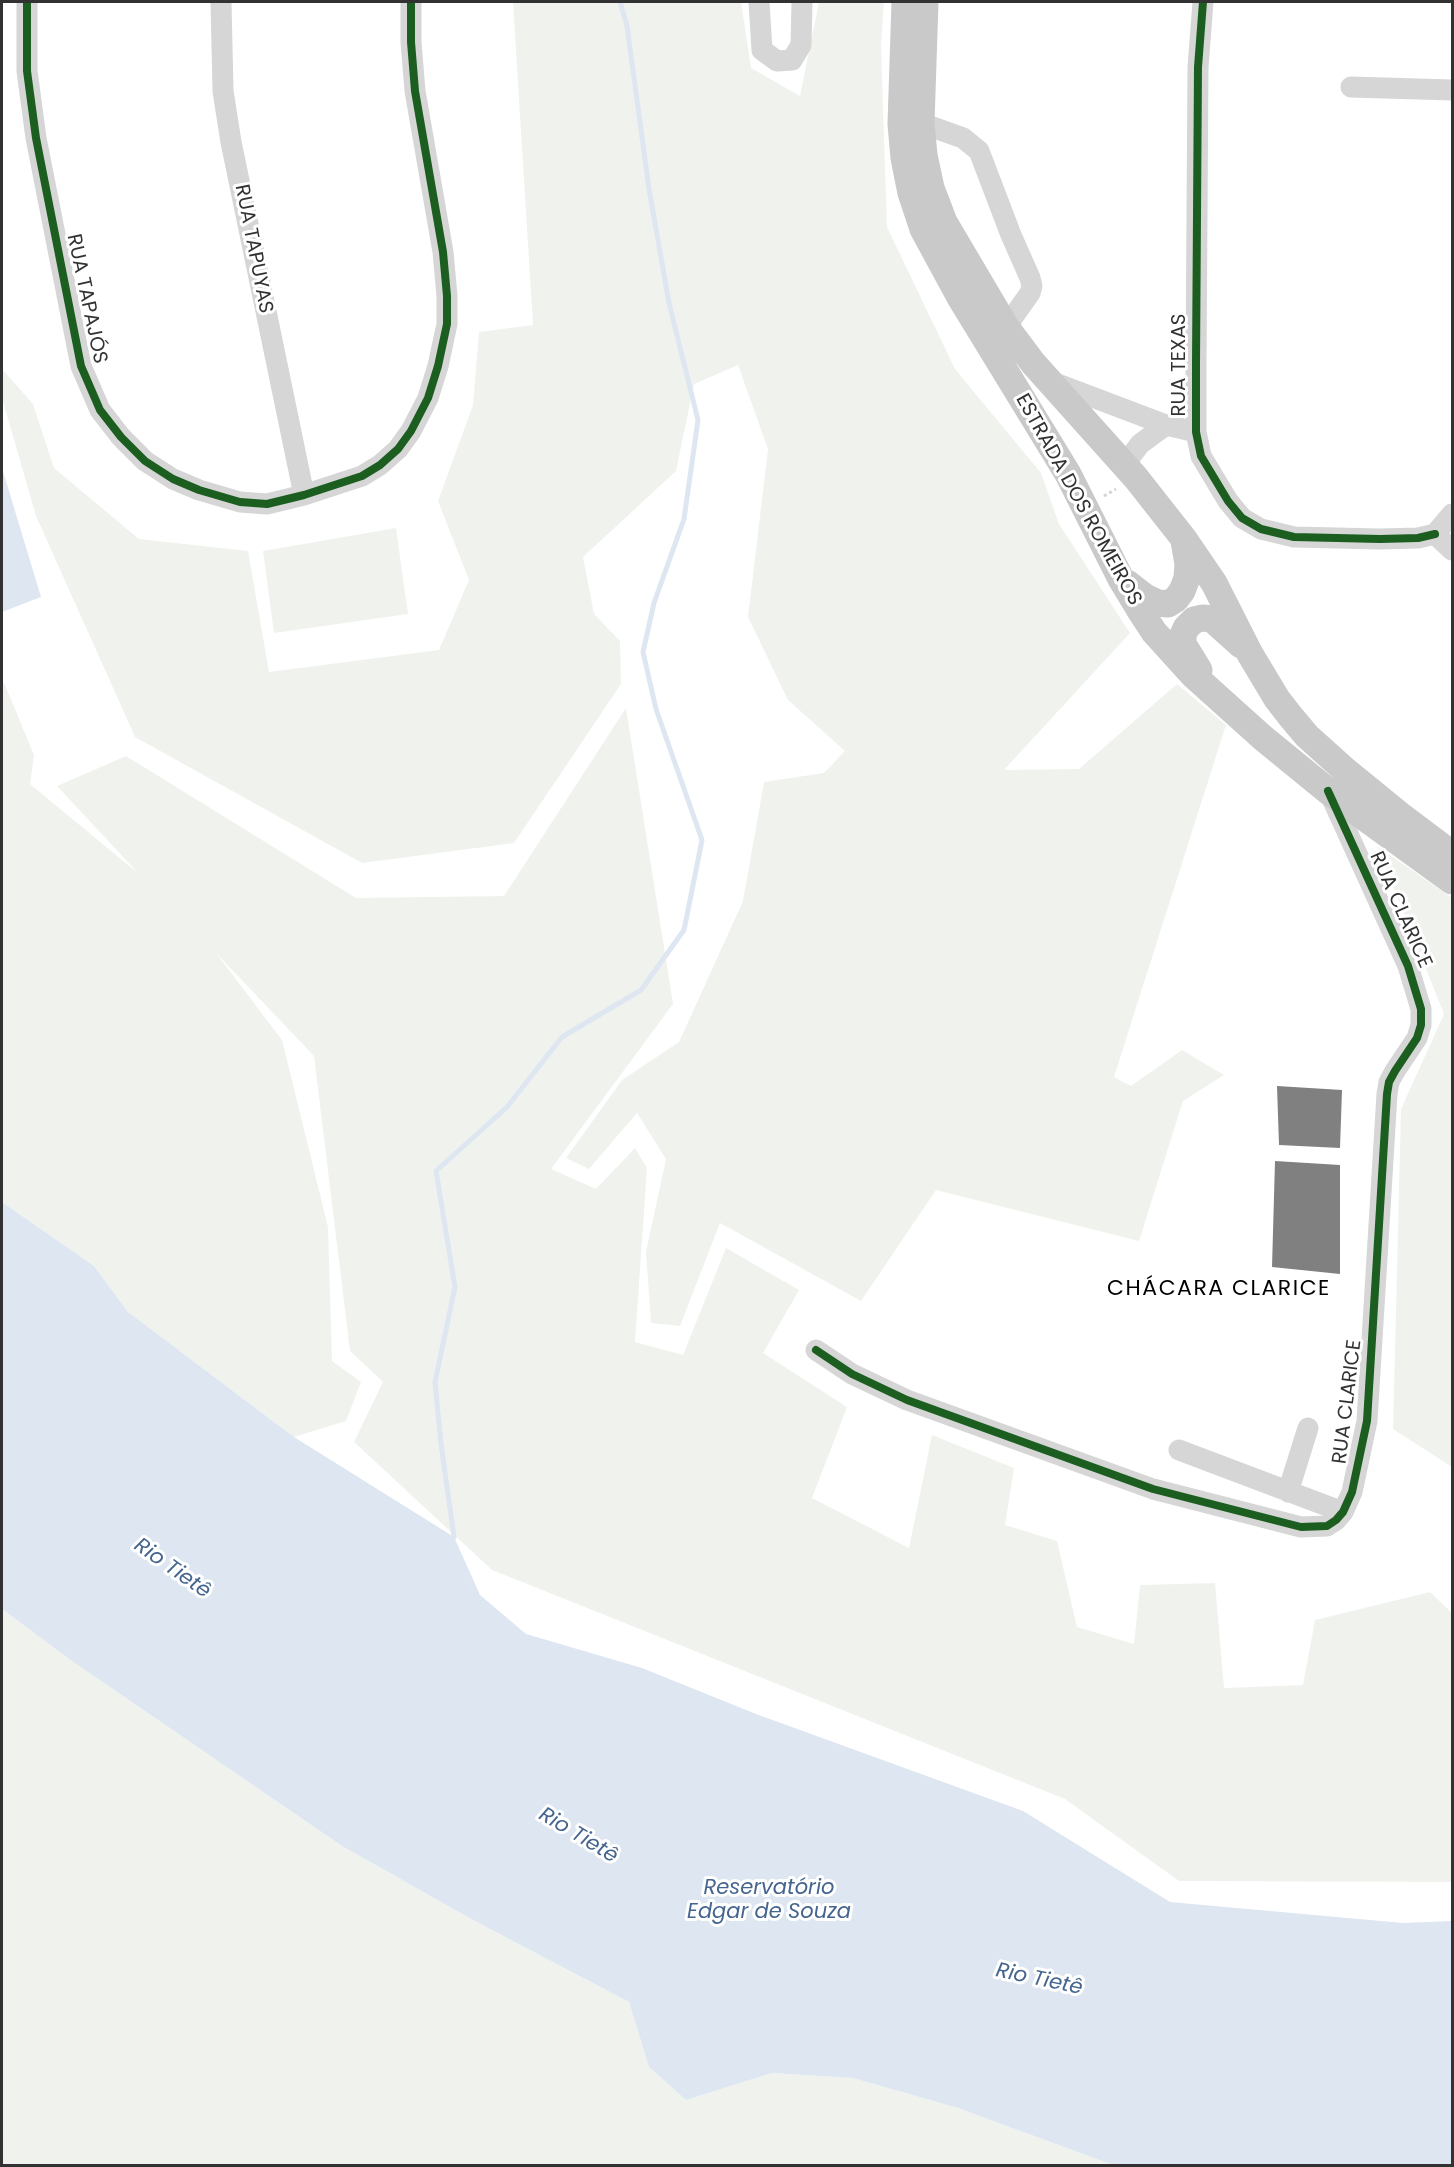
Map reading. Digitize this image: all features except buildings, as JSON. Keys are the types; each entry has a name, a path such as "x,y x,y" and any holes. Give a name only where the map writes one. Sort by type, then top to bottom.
{"main road":[{"name":"ESTRADA DOS ROMEIROS","path":"905,2 901,124 909,184 923,229 961,299 1068,474 1121,579 1154,632 1192,675 1263,738 1328,791 1452,881"},
{"name":"ESTRADA DOS ROMEIROS","path":"925,2 921,123 924,155 931,188 944,222 1006,327 1033,363 1131,471 1184,539 1214,583 1250,654 1277,699 1307,736 1355,778 1452,854"},
{"path":"1121,579 1145,597 1158,603 1168,604 1176,599 1187,578 1188,564 1184,539"},
{"path":"1214,693 1183,644 1186,628 1194,620 1212,619 1250,654"}],"street":[{"name":"RUA TAPAJÓS","path":"27,2 27,71 36,138 81,366 99,410 120,437 145,461 173,479 199,490 240,502 267,504 304,495 362,476 380,465 398,449 411,431 428,398 438,366 447,324 447,296 443,252 415,91 411,2"},
{"name":"RUA TAPUYAS","path":"221,2 223,91 231,142 304,495"},
{"path":"759,2 762,50 777,61 792,60 801,45 802,2"},
{"name":"RUA TEXAS","path":"1203,2 1198,67 1196,432 1201,456 1228,501 1242,518 1261,529 1294,537 1315,538 1418,538 1435,534"},
{"path":"1352,87 1452,90"},
{"path":"921,123 963,138 979,151 1032,286 1030,293 1006,327"},
{"path":"1050,381 1166,425 1196,432"},
{"path":"1131,471 1140,444 1166,425"},
{"path":"1452,514 1435,534 1452,550"},
{"name":"RUA CLARICE","path":"1328,791 1408,966 1421,1009 1421,1025 1417,1038 1389,1082 1387,1094 1367,1421 1353,1492 1343,1512"},
{"path":"816,1350 852,1374 907,1400 1153,1489 1301,1527 1327,1526 1343,1512 1179,1450"},
{"path":"1288,1492 1308,1428"}],"path":[{"path":"1085,506 1131,471"}],"shaded area":[{"path":"513,2 741,2 751,68 800,96 819,2 884,2 881,45 887,227 955,369 1041,473 1059,524 1130,633 1004,770 1079,769 1177,684 1226,725 1114,1077 1131,1086 1182,1050 1224,1075 1183,1101 1139,1241 936,1190 861,1301 720,1223 680,1326 651,1323 646,1252 666,1159 637,1113 589,1169 566,1158 622,1080 679,1042 743,901 764,782 824,773 845,751 788,700 748,617 768,449 738,365 694,384 676,471 583,557 594,614 620,641 621,684 514,843 362,863 135,737 36,516 2,398 2,369 33,404 54,468 139,539 248,551 269,672 439,650 469,580 438,501 473,405 479,332 533,325"},
{"path":"396,528 408,614 274,633 263,551"},
{"path":"2,681 34,755 30,784 139,874 57,786 126,756 356,898 504,896 626,708 673,1004 551,1169 596,1189 635,1148 647,1168 635,1342 683,1355 726,1248 799,1290 763,1353 847,1407 812,1498 909,1548 932,1435 1014,1468 1005,1525 1057,1541 1077,1627 1134,1644 1140,1585 1215,1583 1224,1688 1303,1685 1315,1620 1430,1592 1452,1613 1452,1882 1179,1881 1065,1799 492,1570 354,1442 383,1382 350,1351 314,1056 216,953 282,1040 328,1227 332,1361 361,1382 346,1421 294,1437 128,1312 94,1266 2,1202"},
{"path":"1377,846 1452,898 1452,1467 1393,1429 1401,1109 1444,1014"},
{"path":"2,1609 69,1659 342,1846 473,1920 629,2002 649,2067 686,2100 772,2073 853,2078 958,2108 1113,2165 2,2165"}],"water":[{"path":"2,468 41,597 2,612"},
{"name":"Reservatório Edgar de Souza","path":"2,1202 94,1266 128,1312 294,1437 454,1537 480,1595 526,1634 642,1668 756,1714 1023,1811 1170,1902 1403,1923 1452,1921 1452,2165 1113,2165 958,2108 853,2078 772,2073 686,2100 649,2067 629,2002 473,1920 342,1846 69,1659 2,1609"}],"waterway":[{"path":"451,1542 454,1537 435,1382 455,1287 436,1171 507,1107 562,1037 641,990 684,930 702,840 656,709 643,652 654,603 684,519 698,420 669,303 649,189 627,26 620,2"}],"cycle path":[{"path":"27,2 27,71 36,138 81,366 100,410 121,437 145,461 173,479 199,490 240,502 267,504 304,495 362,476 380,465 398,449 411,431 428,398 438,366 447,324 447,296 443,252 415,91 411,2"},
{"path":"1203,2 1198,67 1196,363 1196,432 1201,456 1228,501 1242,518 1261,529 1294,537 1380,539 1418,538 1435,534"},
{"path":"816,1350 852,1374 907,1400 1153,1489 1301,1527 1327,1526 1336,1520 1343,1512 1352,1492 1367,1421 1387,1094 1389,1082 1417,1038 1421,1025 1421,1009 1408,966 1328,791"}],"district":[{"name":"CHÁCARA CLARICE","path":"1219,1289"}],"water label":[{"name":"Rio Tietê","path":"172,1569"},
{"name":"Rio Tietê","path":"578,1836"},
{"name":"Rio Tietê","path":"1039,1980"}]}
